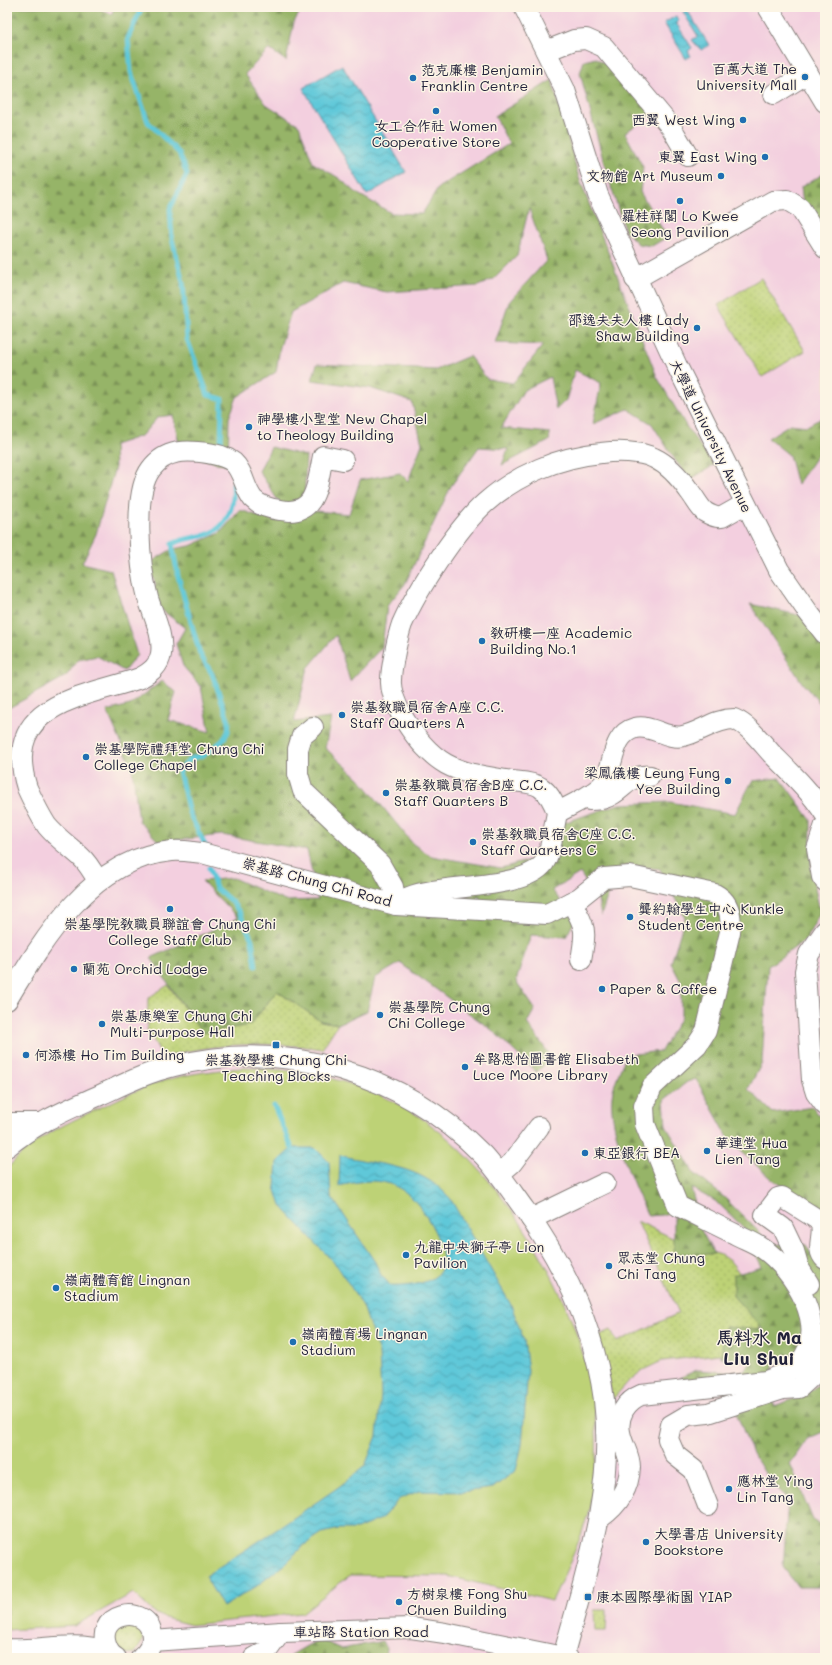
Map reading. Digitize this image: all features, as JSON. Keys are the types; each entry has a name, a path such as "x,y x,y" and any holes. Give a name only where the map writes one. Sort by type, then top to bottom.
{"street":[{"name":"大學道 University Avenue","path":"524,7 565,90 598,195 635,279 745,504 779,570 818,611 825,634"},
{"path":"768,7 825,102"},
{"path":"546,51 574,40 586,39 604,48 670,127 688,156"},
{"path":"774,94 808,73"},
{"path":"635,279 773,201 787,200 800,208 825,248"},
{"path":"98,881 80,856 53,833 40,813 19,769 16,751 19,736 26,724 46,709 78,695 140,678 154,670 158,664 161,645 143,576 140,541 140,500 142,484 156,463 162,457 178,451 190,450 223,456 238,467 244,496 265,508 295,512 304,508 312,500 324,456 343,460"},
{"path":"745,504 718,518 705,512 678,477 654,458 644,454 602,452 579,456 540,468 505,488 485,504 454,541 431,573 402,625 391,681 392,691 401,714 422,744 446,764 462,771 481,776 535,784 548,793 557,813 597,790 603,784 620,738 634,728 647,728 681,736 716,722 734,719 747,727 812,797 825,814"},
{"path":"313,727 302,736 298,749 298,774 303,791 380,864 390,878 396,905 547,914 579,898 604,878 630,876 715,894 721,897 728,907 731,923 730,932 708,1025 697,1045 652,1087 644,1106 645,1124 678,1206 762,1248 785,1268 794,1280 805,1298 813,1322 812,1376 800,1388 783,1390 708,1413 688,1415 671,1425 668,1439 675,1455 694,1470 708,1506"},
{"path":"575,802 606,798 623,787 632,778 641,775 650,776"},
{"name":"崇基路 Chung Chi Road","path":"7,1000 41,944 65,914 98,881 111,871 135,860 160,852 185,851 219,856 396,905 409,897 425,892 506,881 538,869 546,860 557,813"},
{"path":"825,826 817,849 822,877 825,881"},
{"path":"571,902 585,926 586,934 580,960"},
{"path":"825,931 809,954 805,972 812,1080 816,1093 825,1105"},
{"path":"7,1146 39,1123 142,1076 174,1066 207,1059 234,1057 274,1057 308,1061 340,1068 372,1079 403,1094 432,1112 459,1132 499,1174 531,1219 553,1254 576,1301 586,1326 600,1377 604,1400 606,1471 600,1518 566,1657"},
{"path":"7,1123 39,1123"},
{"path":"499,1174 512,1163 539,1127"},
{"path":"531,1219 605,1183"},
{"path":"600,1518 615,1506 623,1494 628,1481 628,1454 621,1436 619,1423 623,1411 630,1402 641,1395 766,1381 795,1366 812,1353 824,1322 816,1295 799,1268 794,1251 783,1228 766,1216 778,1198 782,1198 820,1221 820,1252 825,1259"},
{"path":"113,1656 106,1647 105,1634 107,1626 118,1616 133,1615 140,1617 149,1627 152,1641 148,1651 141,1658"},
{"name":"車站路 Station Road","path":"152,1641 281,1632 411,1628 445,1633 499,1651 566,1657"},
{"path":"254,1658 266,1651 281,1632"},
{"path":"7,1649 24,1650 83,1646 96,1648 113,1656"}],"shaded area":[{"name":"崇基學院 Chung Chi College","path":"7,7 825,7 825,1658 7,1658"}],"green space":[{"path":"7,7 93,7 112,14 114,7 303,7 294,22 286,61 269,49 245,74 266,104 299,125 313,163 339,178 358,194 391,213 422,214 439,187 509,144 495,116 552,80 579,178 657,377 688,429 714,465 691,479 677,463 652,424 628,409 593,424 601,383 575,370 566,400 556,410 550,377 524,390 501,428 550,433 549,441 502,465 508,449 479,447 451,486 405,584 387,606 382,647 350,681 336,635 308,668 294,722 331,718 325,748 359,778 413,844 431,856 501,868 538,858 563,823 619,804 670,802 735,814 752,781 780,778 811,820 811,869 820,912 806,940 768,966 762,1063 748,1089 773,1113 813,1107 825,1123 825,1213 797,1197 770,1178 730,1141 696,1079 687,1082 664,1100 666,1126 694,1173 725,1198 771,1244 806,1245 825,1275 825,1353 788,1355 773,1365 774,1406 810,1391 821,1380 825,1373 825,1431 807,1439 790,1464 813,1520 825,1527 825,1587 798,1587 783,1567 788,1500 766,1475 752,1452 725,1385 679,1378 697,1370 742,1373 753,1361 721,1357 725,1327 764,1330 733,1296 733,1275 762,1267 743,1227 717,1202 691,1188 702,1232 714,1254 674,1254 674,1214 648,1216 622,1154 613,1119 613,1090 626,1055 661,1051 681,1017 681,982 671,963 685,918 660,869 627,865 609,891 601,916 598,900 580,873 552,890 575,920 566,937 531,935 516,981 535,1009 527,1023 552,1058 536,1072 492,1030 400,963 375,978 367,1011 338,1024 321,1021 277,991 250,1025 202,1033 151,958 238,918 202,881 233,878 285,901 318,900 307,850 222,835 159,842 139,821 132,767 107,711 130,705 162,681 176,692 168,720 210,732 201,687 183,666 176,644 185,628 145,597 156,585 148,564 172,549 190,546 220,533 240,510 259,516 274,516 282,507 259,471 271,447 306,456 304,510 349,514 360,480 400,473 408,481 422,444 412,402 370,388 312,380 317,364 436,370 469,356 487,379 513,383 543,345 495,343 509,302 547,260 529,208 517,256 494,279 478,286 387,292 343,283 291,312 280,347 276,372 237,397 229,418 228,466 181,453 173,415 158,417 141,436 114,445 115,467 96,534 82,563 111,570 137,655 124,671 97,656 78,660 66,676 7,709"},
{"path":"596,58 625,76 651,114 625,133 643,167 640,192 667,237 652,246 638,244 625,231 605,167 580,73 584,61"},
{"path":"825,173 825,241 803,205 801,187"},
{"path":"761,278 805,351 762,377 718,305"},
{"path":"825,416 825,443 797,485 789,455 768,438 790,424 807,426"},
{"path":"750,604 825,621 825,709 803,684"},
{"path":"168,985 202,1033 250,1025 277,991 321,1021 338,1024 322,1049 302,1046 262,1044 242,1045 223,1046 183,1052 163,1057 147,1029 148,998"},
{"name":"嶺南體育場 Lingnan Stadium","path":"241,1068 262,1068 322,1076 361,1087 416,1114 463,1152 477,1167 503,1198 535,1246 553,1278 581,1347 590,1383 595,1420 596,1457 589,1508 576,1549 552,1601 448,1576 350,1575 302,1613 191,1625 165,1618 153,1612 133,1593 74,1626 7,1630 7,1169 26,1150 47,1135 120,1098 157,1083 180,1077 204,1072"},
{"path":"637,1221 683,1243 721,1255 731,1262 748,1284 761,1322 758,1335 735,1352 662,1361 643,1370 628,1382 613,1399 598,1336 611,1330 617,1342 679,1313"},
{"path":"594,1610 607,1610 606,1631 595,1631"},
{"path":"138,1624 144,1639 135,1653 124,1654 118,1652 111,1632 113,1627"},
{"path":"319,1639 341,1649 383,1641 386,1647 385,1658 293,1658 291,1655"}],"water":[{"path":"687,10 709,45 701,50 692,40 698,36 683,12"},
{"path":"676,16 679,21 676,23 692,48 688,51 691,56 686,59 664,23"},
{"path":"342,65 406,172 367,195 303,88"},
{"path":"292,1148 315,1148 329,1162 331,1196 375,1262 381,1275 391,1286 404,1286 420,1283 427,1281 439,1273 442,1267 443,1259 439,1241 429,1221 418,1205 408,1194 399,1188 377,1181 358,1182 339,1186 340,1155 412,1172 425,1178 450,1198 511,1305 524,1340 528,1371 522,1445 516,1470 493,1488 462,1492 419,1491 399,1499 381,1519 357,1529 339,1529 322,1533 303,1546 286,1563 257,1586 223,1607 205,1576 279,1528 340,1486 365,1466 377,1436 381,1395 379,1353 363,1306 338,1267 281,1206 275,1187 277,1162"}],"waterway":[{"path":"142,7 128,38 131,72 148,122 179,153 187,174 170,209 172,239 183,282 187,339 208,395 222,399 221,449"},
{"path":"206,847 189,813 179,771 190,759 204,755 222,741 228,732 229,721 212,674 200,654 178,576 172,544 185,539 206,535 214,532 220,527 229,514 233,499 233,484"},
{"path":"209,868 216,888 232,902 240,913 252,940 256,966"},
{"path":"274,1106 292,1148"}],"place":[{"name":"百萬大道 The University Mall","path":"805,77"},
{"name":"范克廉樓 Benjamin Franklin Centre","path":"413,78"},
{"name":"女工合作社 Women Cooperative Store","path":"436,111"},
{"name":"西翼 West Wing","path":"743,120"},
{"name":"東翼 East Wing","path":"765,157"},
{"name":"文物館 Art Museum","path":"721,176"},
{"name":"羅桂祥閣 Lo Kwee Seong Pavilion","path":"680,201"},
{"name":"邵逸夫夫人樓 Lady Shaw Building","path":"697,328"},
{"name":"神學樓小聖堂 New Chapel to Theology Building","path":"249,427"},
{"name":"教研樓一座 Academic Building No.1","path":"482,641"},
{"name":"崇基教職員宿舍A座 C.C. Staff Quarters A","path":"342,715"},
{"name":"崇基學院禮拜堂 Chung Chi College Chapel","path":"86,757"},
{"name":"梁鳳儀樓 Leung Fung Yee Building","path":"728,781"},
{"name":"崇基教職員宿舍B座 C.C. Staff Quarters B","path":"386,793"},
{"name":"崇基教職員宿舍C座 C.C. Staff Quarters C","path":"473,842"},
{"name":"崇基學院教職員聯誼會 Chung Chi College Staff Club","path":"170,909"},
{"name":"龔約翰學生中心 Kunkle Student Centre","path":"630,917"},
{"name":"蘭苑 Orchid Lodge","path":"74,969"},
{"name":"Paper & Coffee","path":"602,989"},
{"name":"崇基學院 Chung Chi College","path":"380,1015"},
{"name":"崇基康樂室 Chung Chi Multi-purpose Hall","path":"102,1024"},
{"name":"崇基教學樓 Chung Chi Teaching Blocks","path":"276,1045"},
{"name":"何添樓 Ho Tim Building","path":"26,1055"},
{"name":"牟路思怡圖書館 Elisabeth Luce Moore Library","path":"465,1067"},
{"name":"華連堂 Hua Lien Tang","path":"707,1151"},
{"name":"東亞銀行 BEA","path":"585,1153"},
{"name":"九龍中央獅子亭 Lion Pavilion","path":"406,1255"},
{"name":"眾志堂 Chung Chi Tang","path":"609,1266"},
{"name":"嶺南體育館 Lingnan Stadium","path":"56,1288"},
{"name":"嶺南體育場 Lingnan Stadium","path":"293,1342"},
{"name":"應林堂 Ying Lin Tang","path":"729,1489"},
{"name":"大學書店 University Bookstore","path":"646,1542"},
{"name":"康本國際學術園 YIAP","path":"588,1597"},
{"name":"方樹泉樓 Fong Shu Chuen Building","path":"399,1602"}],"district":[{"name":"馬料水 Ma Liu Shui","path":"759,1348"}]}
